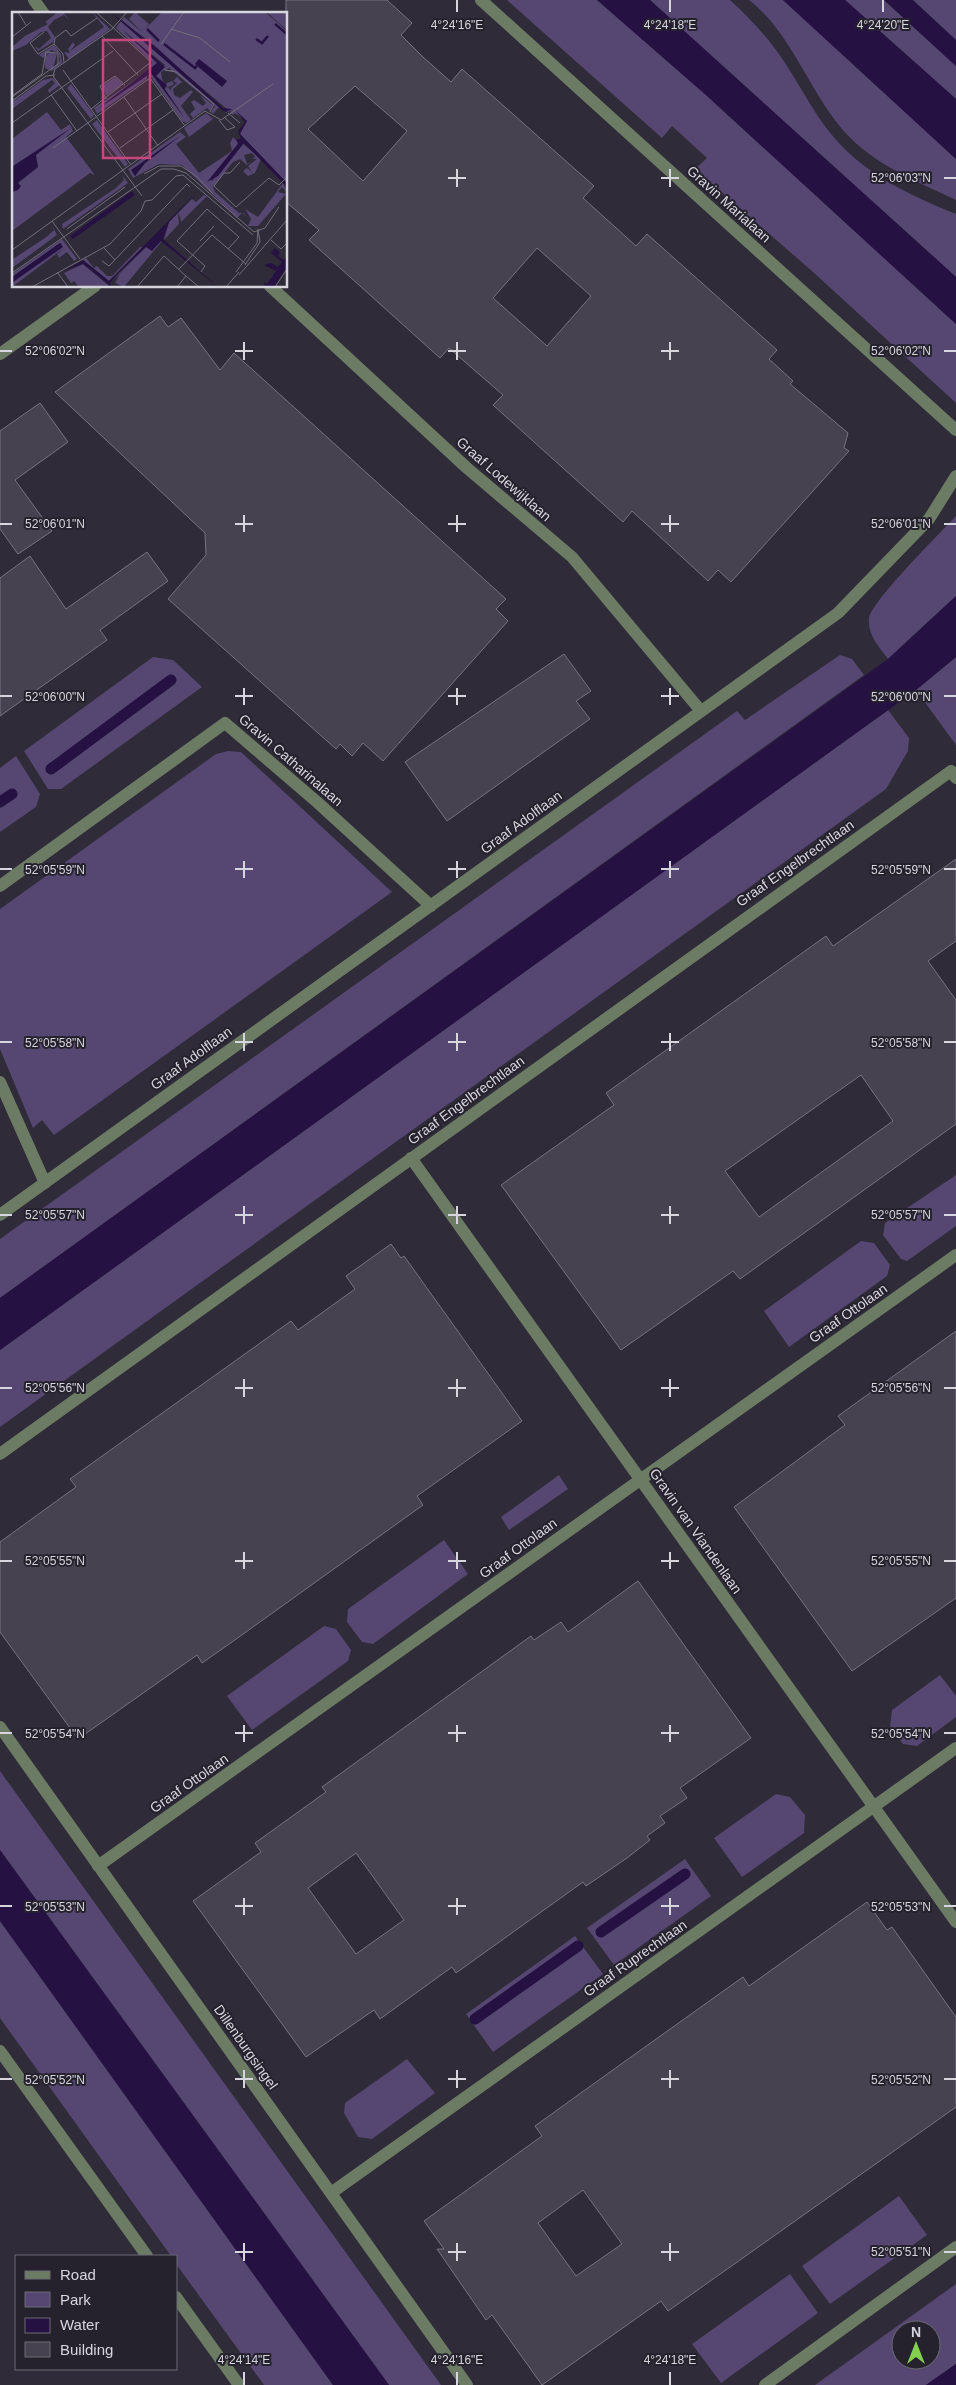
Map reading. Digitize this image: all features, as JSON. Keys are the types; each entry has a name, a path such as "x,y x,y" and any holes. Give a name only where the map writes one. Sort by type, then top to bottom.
{"street":[{"path":"34,0 43,12"},
{"name":"Gravin Marialaan","path":"481,0 956,430"},
{"path":"0,354 92,288"},
{"name":"Graaf Lodewijklaan","path":"272,288 467,468 572,556 701,711"},
{"name":"Graaf Adolflaan","path":"0,1215 838,612 929,518 956,476"},
{"name":"Gravin Catharinalaan","path":"0,886 225,723 317,802 431,906"},
{"name":"Graaf Engelbrechtlaan","path":"0,1454 411,1158 953,775"},
{"path":"0,1082 45,1183"},
{"name":"Gravin van Viandenlaan","path":"411,1158 956,1922"},
{"name":"Graaf Ottolaan","path":"98,1866 956,1254"},
{"name":"Dillenburgsingel","path":"0,1727 467,2385"},
{"name":"Graaf Ruprechtlaan","path":"331,2194 956,1748"},
{"path":"0,2051 146,2255"},
{"path":"765,2385 956,2247"},
{"path":"178,2300 239,2385"}],"green space":[{"path":"507,0 597,0 706,95 956,324 956,403 813,272 695,169 707,158 672,126 662,138"},
{"path":"650,0 730,0 753,22 773,46 824,125 851,155 893,185 924,201 956,214 956,277"},
{"path":"749,0 783,0 956,159 956,200 892,169 863,149 850,137 827,109 787,43 763,13"},
{"path":"845,0 884,0 956,66 956,99"},
{"path":"912,0 956,0 956,41"},
{"path":"956,516 956,596 888,659 874,640 870,629 869,618 873,609 922,551"},
{"path":"840,655 852,659 864,675 0,1298 0,1239 737,711 745,720"},
{"path":"153,657 173,660 202,687 61,789 48,789 24,751"},
{"path":"956,657 956,745 916,690"},
{"path":"888,710 909,738 908,751 886,789 0,1427 0,1350"},
{"path":"228,751 241,752 392,892 54,1135 42,1120 33,1128 0,1049 0,909 216,754"},
{"path":"16,756 40,794 36,807 0,832 0,768"},
{"path":"956,1175 956,1226 907,1261 901,1259 883,1235 885,1223"},
{"path":"861,1241 874,1243 890,1265 887,1276 789,1347 764,1311"},
{"path":"559,1475 568,1489 509,1530 501,1517"},
{"path":"444,1540 468,1574 373,1644 362,1642 347,1622 348,1609"},
{"path":"324,1626 336,1629 351,1650 348,1661 252,1730 227,1696"},
{"path":"940,1675 956,1696 956,1717 917,1746 903,1744 890,1726 892,1710"},
{"path":"0,1771 441,2385 389,2385 0,1850"},
{"path":"776,1794 790,1797 805,1815 804,1833 742,1877 714,1838"},
{"path":"685,1859 711,1896 614,1965 587,1928"},
{"path":"0,1921 333,2385 264,2385 178,2267 178,2255 170,2255 0,2018"},
{"path":"575,1936 603,1974 493,2052 466,2014"},
{"path":"407,2059 435,2093 372,2139 358,2137 344,2113 345,2103"},
{"path":"899,2196 927,2235 830,2304 802,2266"},
{"path":"790,2274 818,2313 721,2383 692,2344"},
{"path":"956,2284 956,2364 926,2385 815,2385 891,2331 891,2370 941,2370 941,2320 906,2320"}],"water":[{"path":"597,0 650,0 956,277 956,324 706,95"},
{"path":"783,0 845,0 956,99 956,159"},
{"path":"884,0 913,0 956,40 956,66"},
{"path":"956,596 956,657 916,690 0,1350 0,1298 888,659"},
{"path":"0,1850 389,2385 333,2385 0,1921"},
{"path":"956,2364 956,2385 926,2385"}],"building":[{"path":"286,0 387,0 412,23 401,35 424,58 451,82 462,69 594,186 583,198 636,246 647,234 777,350 769,359 793,381 790,384 848,433 844,448 849,451 731,582 718,570 708,581 632,511 623,522 493,405 503,395 449,348 440,358 309,240 319,230 288,204 288,12 286,12","holes":["355,86 407,131 363,181 308,129","537,248 591,296 547,346 493,298"]},
{"path":"160,316 168,327 181,318 220,370 234,353 506,599 496,609 508,621 383,761 363,743 352,756 340,744 336,749 168,599 206,555 205,533 55,392"},
{"path":"40,403 68,442 15,480 52,531 18,554 0,529 0,431"},
{"path":"147,552 168,581 100,630 107,640 0,716 0,578 30,556 66,609"},
{"path":"564,654 591,691 576,701 590,719 447,821 405,762"},
{"path":"956,859 956,941 928,961 956,1000 956,1124 740,1279 733,1271 621,1350 501,1185 614,1105 606,1093 826,936 833,946","holes":["861,1075 893,1121 759,1217 725,1171"]},
{"path":"391,1244 401,1258 404,1256 522,1421 417,1496 423,1505 232,1642 202,1663 197,1655 78,1739 0,1632 0,1542 76,1487 70,1479 291,1321 298,1330 355,1289 346,1276"},
{"path":"956,1331 956,1598 852,1671 734,1507 845,1425 838,1416"},
{"path":"638,1581 751,1738 680,1788 687,1798 660,1816 665,1823 647,1836 650,1840 627,1858 586,1886 583,1882 456,1973 452,1967 380,2019 374,2010 306,2057 193,1901 261,1852 255,1843 326,1792 322,1787 531,1636 534,1640 561,1622 568,1632","holes":["356,1853 404,1920 356,1954 308,1888"]},
{"path":"867,1902 887,1930 892,1927 956,2017 956,2107 668,2311 661,2301 542,2385 492,2315 486,2320 437,2249 444,2249 424,2221 542,2136 535,2126 743,1977 749,1986","holes":["583,2190 622,2244 576,2276 538,2223"]}],"waterway":[{"path":"51,769 171,680"},
{"path":"0,802 12,794"},
{"path":"601,1932 685,1874"},
{"path":"475,2019 578,1946"}]}
